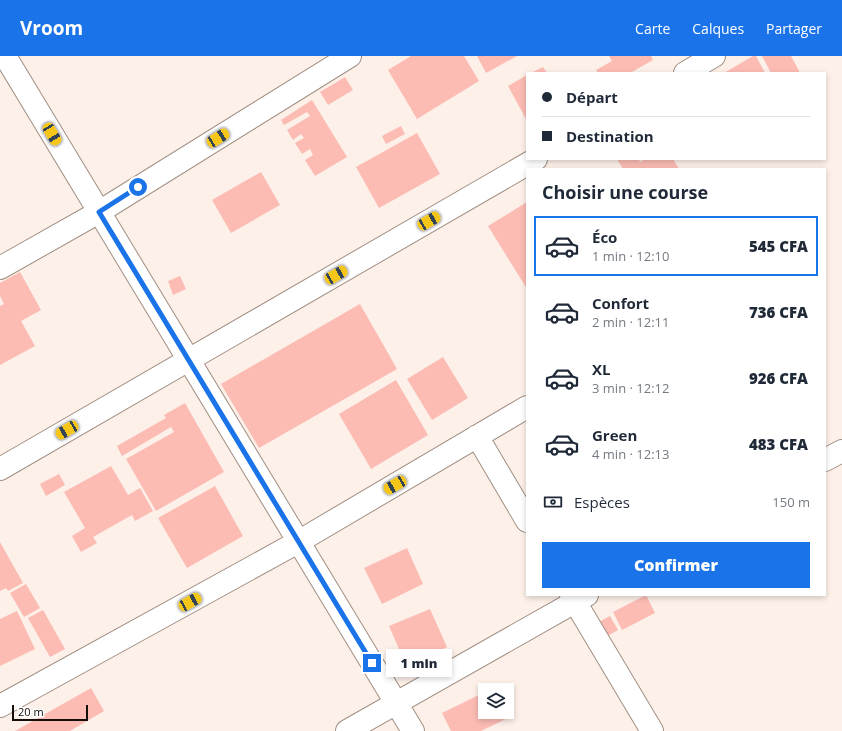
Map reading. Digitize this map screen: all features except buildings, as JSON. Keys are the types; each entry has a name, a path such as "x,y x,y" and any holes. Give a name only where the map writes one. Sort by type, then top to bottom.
{"street":[{"path":"5,56 413,731"},
{"path":"0,268 99,212 350,56"},
{"path":"687,72 714,56"},
{"path":"0,469 534,160"},
{"path":"0,706 298,542 526,408"},
{"path":"477,436 526,519"},
{"path":"826,459 842,451"},
{"path":"347,731 578,597 652,731"}],"route":[{"path":"138,187 99,212 372,663"}]}
